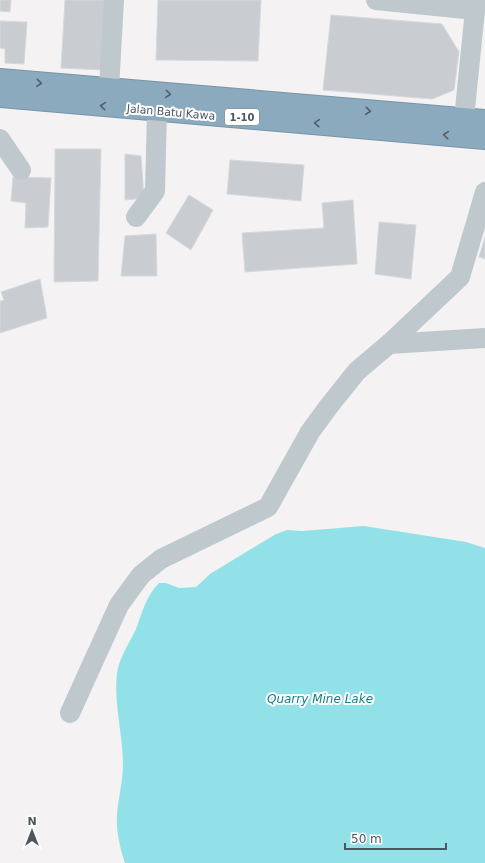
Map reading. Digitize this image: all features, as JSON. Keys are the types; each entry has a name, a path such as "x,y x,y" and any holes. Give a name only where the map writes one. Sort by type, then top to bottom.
{"highway":[{"name":"Jalan Batu Kawa","path":"0,80 475,120"},
{"name":"Jalan Batu Kawa","path":"0,96 157,111 485,138"}],"street":[{"path":"109,90 114,0"},
{"path":"376,0 475,5 467,81 475,120"},
{"path":"467,81 485,59"},
{"path":"136,217 155,191 157,111"},
{"path":"0,139 21,170"},
{"path":"70,712 118,605 141,575 161,559 268,507 310,432 357,371 389,344 460,277 485,192"},
{"path":"389,344 485,338"}],"water":[{"name":"Quarry Mine Lake","path":"364,526 466,542 485,548 485,863 125,863 117,828 123,752 117,703 116,679 122,657 151,593 159,583 166,583 179,588 196,587 210,574 276,534 287,530 302,531"}],"building":[{"path":"0,0 11,0 10,12 0,11"},
{"path":"65,0 109,0 105,70 61,68"},
{"path":"158,0 261,0 258,61 156,60"},
{"path":"331,15 442,24 459,52 454,90 432,99 323,90"},
{"path":"0,21 27,22 24,64 5,63 5,49 0,48"},
{"path":"55,149 101,149 98,281 54,282"},
{"path":"125,154 141,156 144,198 125,200"},
{"path":"230,160 304,165 301,201 227,194"},
{"path":"13,177 51,178 48,227 25,228 26,203 11,201"},
{"path":"189,195 213,210 191,250 166,233"},
{"path":"353,200 357,264 245,272 242,233 324,228 322,203"},
{"path":"379,222 416,225 411,279 375,274"},
{"path":"156,234 157,276 121,276 125,236"},
{"path":"485,237 485,259 479,257"},
{"path":"40,279 47,318 0,333 0,301 4,300 1,292"}]}
